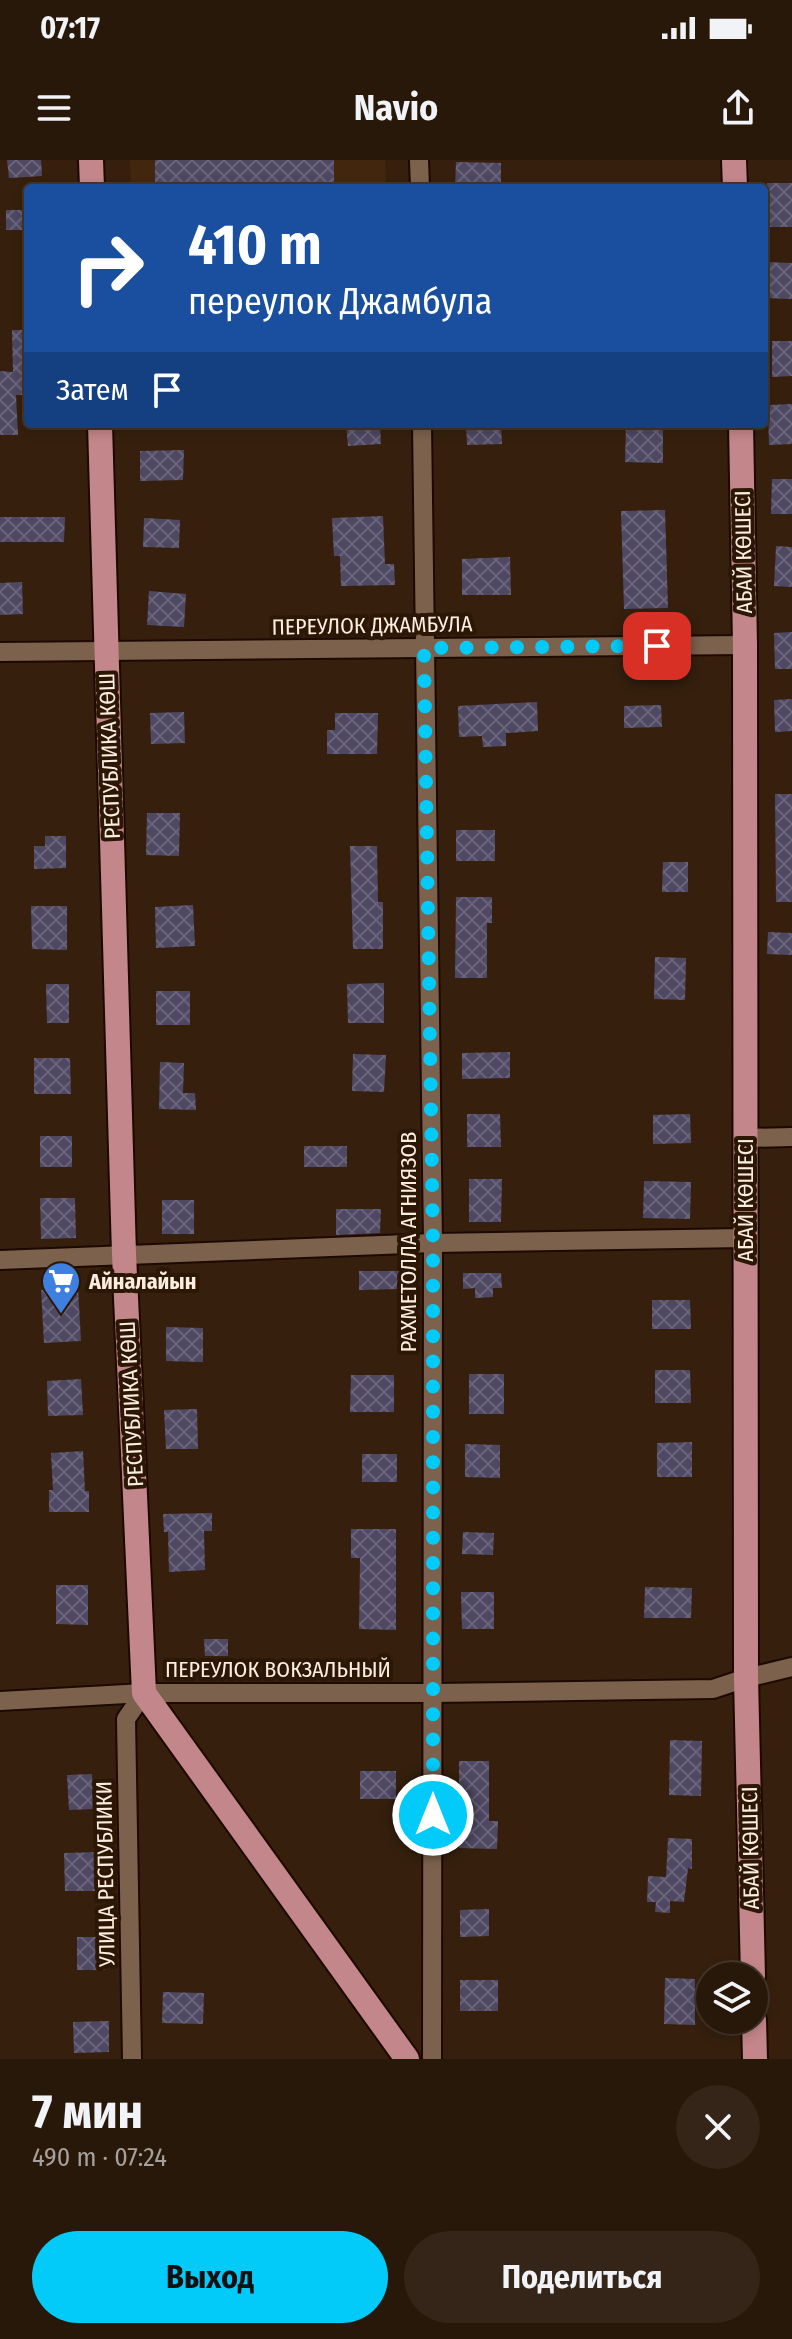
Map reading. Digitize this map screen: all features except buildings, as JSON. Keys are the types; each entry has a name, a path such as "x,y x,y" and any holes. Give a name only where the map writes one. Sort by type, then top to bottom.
{"main road":[{"path":"91,160 92,184"},
{"path":"734,160 735,184"},
{"name":"РЕСПУБЛИКА КӨШ","path":"100,428 124,1254 144,1693"},
{"name":"АБАЙ КӨШЕСІ","path":"741,428 745,645 746,1678 753,1962"},
{"path":"144,1693 407,2059"},
{"path":"754,2034 755,2059"}],"street":[{"path":"419,160 420,184"},
{"name":"РАХМЕТОЛЛА АГНИЯЗОВ","path":"422,428 433,1243 432,2059"},
{"name":"ПЕРЕУЛОК ДЖАМБУЛА","path":"0,652 745,645"},
{"path":"745,1138 792,1137"},
{"path":"0,1260 433,1243 745,1238"},
{"name":"ПЕРЕУЛОК ВОКЗАЛЬНЫЙ","path":"0,1701 144,1693 713,1689 792,1667"},
{"name":"УЛИЦА РЕСПУБЛИКИ","path":"132,2059 126,1719 144,1693"}],"shaded area":[{"path":"130,160 385,160 386,184 131,184"}],"place":[{"name":"Айналайын","path":"61,1315"}],"route":[{"path":"433,1815 433,1243 424,648 657,646"}]}
